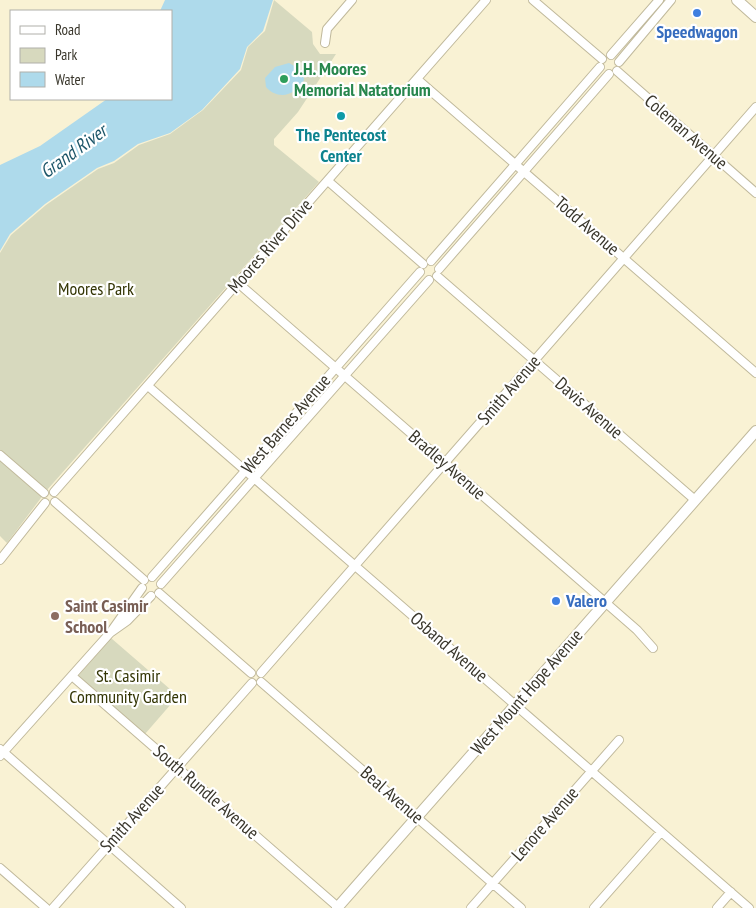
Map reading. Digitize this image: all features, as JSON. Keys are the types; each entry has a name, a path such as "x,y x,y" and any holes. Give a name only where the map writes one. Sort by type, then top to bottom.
{"street":[{"path":"325,43 328,29 352,0"},
{"name":"Moores River Drive","path":"54,492 486,0"},
{"path":"533,0 601,63"},
{"path":"422,268 431,261 601,63 611,55 659,0"},
{"path":"328,181 422,268 424,278 429,280 613,73 618,62 672,0"},
{"path":"737,0 755,14"},
{"path":"611,55 618,62"},
{"name":"Coleman Avenue","path":"601,63 603,72 613,73 756,192"},
{"name":"Todd Avenue","path":"417,79 756,373"},
{"name":"Smith Avenue","path":"261,672 756,107"},
{"path":"431,261 436,263 438,272"},
{"name":"West Barnes Avenue","path":"152,577 422,268"},
{"name":"Davis Avenue","path":"438,272 534,360 695,500"},
{"name":"West Barnes Avenue","path":"161,584 429,280"},
{"name":"Bradley Avenue","path":"238,284 606,602 642,634 653,648"},
{"name":"Osband Avenue","path":"148,386 749,908"},
{"name":"West Mount Hope Avenue","path":"338,908 756,431"},
{"path":"0,455 44,493 54,492 56,496 55,502"},
{"path":"44,493 42,499 45,503 49,505 55,502"},
{"path":"55,502 143,584 144,593 155,595 251,673"},
{"path":"0,560 45,503"},
{"path":"110,633 155,595 161,584 158,579 152,577 143,584 110,633 1,752 181,908"},
{"path":"261,672 261,682 252,683 251,673 261,672"},
{"name":"South Rundle Avenue","path":"72,676 338,908"},
{"name":"Beal Avenue","path":"261,682 522,908"},
{"name":"Smith Avenue","path":"53,908 252,683"},
{"name":"Lenore Avenue","path":"471,908 619,740"},
{"path":"594,908 661,832"},
{"path":"0,868 46,908"},
{"path":"717,908 731,892"}],"green space":[{"name":"Moores Park","path":"274,0 312,32 313,44 320,54 336,54 298,112 274,139 274,145 319,182 47,490 7,543 0,536 0,253 11,235 46,205 98,169 114,163 139,145 170,134 203,110 241,70 248,47 265,31"},
{"name":"St. Casimir Community Garden","path":"111,638 178,696 145,734 78,676"}],"water":[{"name":"Grand River","path":"165,0 273,0 263,31 247,47 240,69 202,110 170,133 138,144 114,161 97,168 45,204 10,234 0,251 0,165 40,146 106,100 172,100 172,10 160,10"},
{"name":"J.H. Moores Memorial Natatorium","path":"289,63 303,71 304,80 292,92 281,95 276,94 266,87 265,78 275,67"}],"place":[{"name":"Speedwagon","path":"697,13"},
{"name":"J.H. Moores Memorial Natatorium","path":"284,79"},
{"name":"The Pentecost Center","path":"341,116"},
{"name":"Valero","path":"556,601"},
{"name":"Saint Casimir School","path":"55,616"}]}
